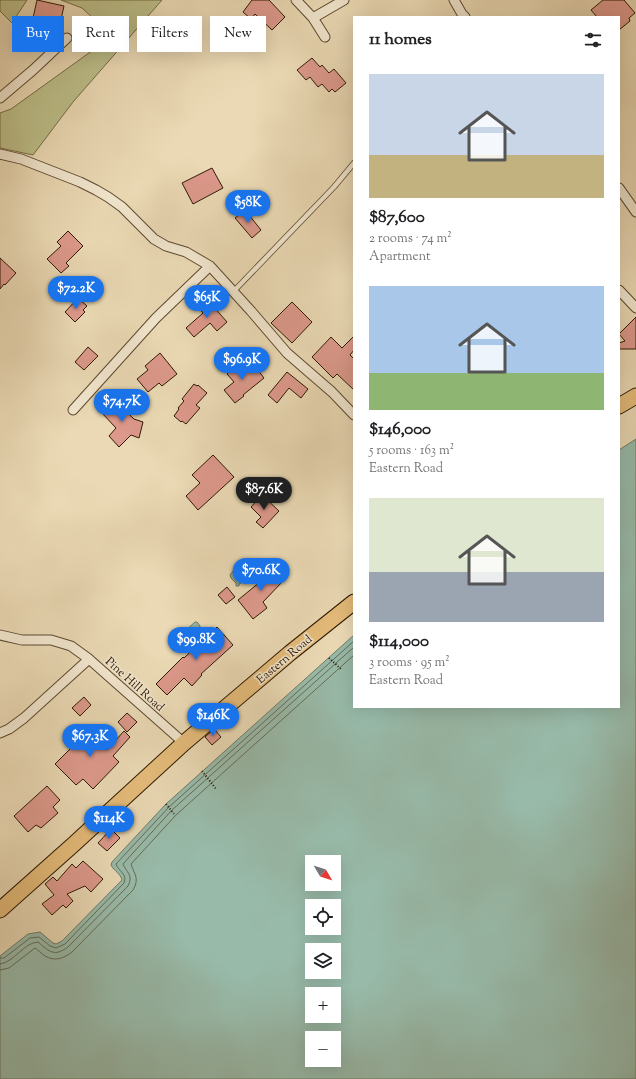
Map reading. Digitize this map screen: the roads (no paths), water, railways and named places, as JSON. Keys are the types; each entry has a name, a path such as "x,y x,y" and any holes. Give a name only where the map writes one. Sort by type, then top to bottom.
{"highway":[{"path":"620,405 636,396"},
{"name":"Eastern Road","path":"0,910 184,743 290,653 353,603"}],"street":[{"path":"296,0 313,18 325,36"},
{"path":"313,18 344,0"},
{"path":"454,0 464,16"},
{"path":"0,98 67,38"},
{"path":"0,154 20,159 80,182 96,190 122,207 154,239 166,246 186,252 210,266 287,353 332,392 353,414"},
{"path":"620,189 636,212"},
{"path":"73,410 156,318 210,266"},
{"path":"620,291 636,308"},
{"name":"Pine Hill Road","path":"0,635 22,640 51,640 72,646 89,659 184,743"},
{"name":"Pine Hill Road","path":"0,733 9,729 24,718 89,659"}],"lane":[{"path":"233,292 334,187 353,164"}],"water":[{"path":"636,439 636,1079 0,1079 0,956 28,934 40,932 53,943 56,944 62,941 122,880 111,865 112,862 166,804 353,636 353,708 620,708 620,449"},
{"path":"233,571 237,573 236,576 242,580 239,586 236,586 236,583 231,578 230,575"},
{"path":"197,622 200,628 190,637 187,637 185,631"}]}
